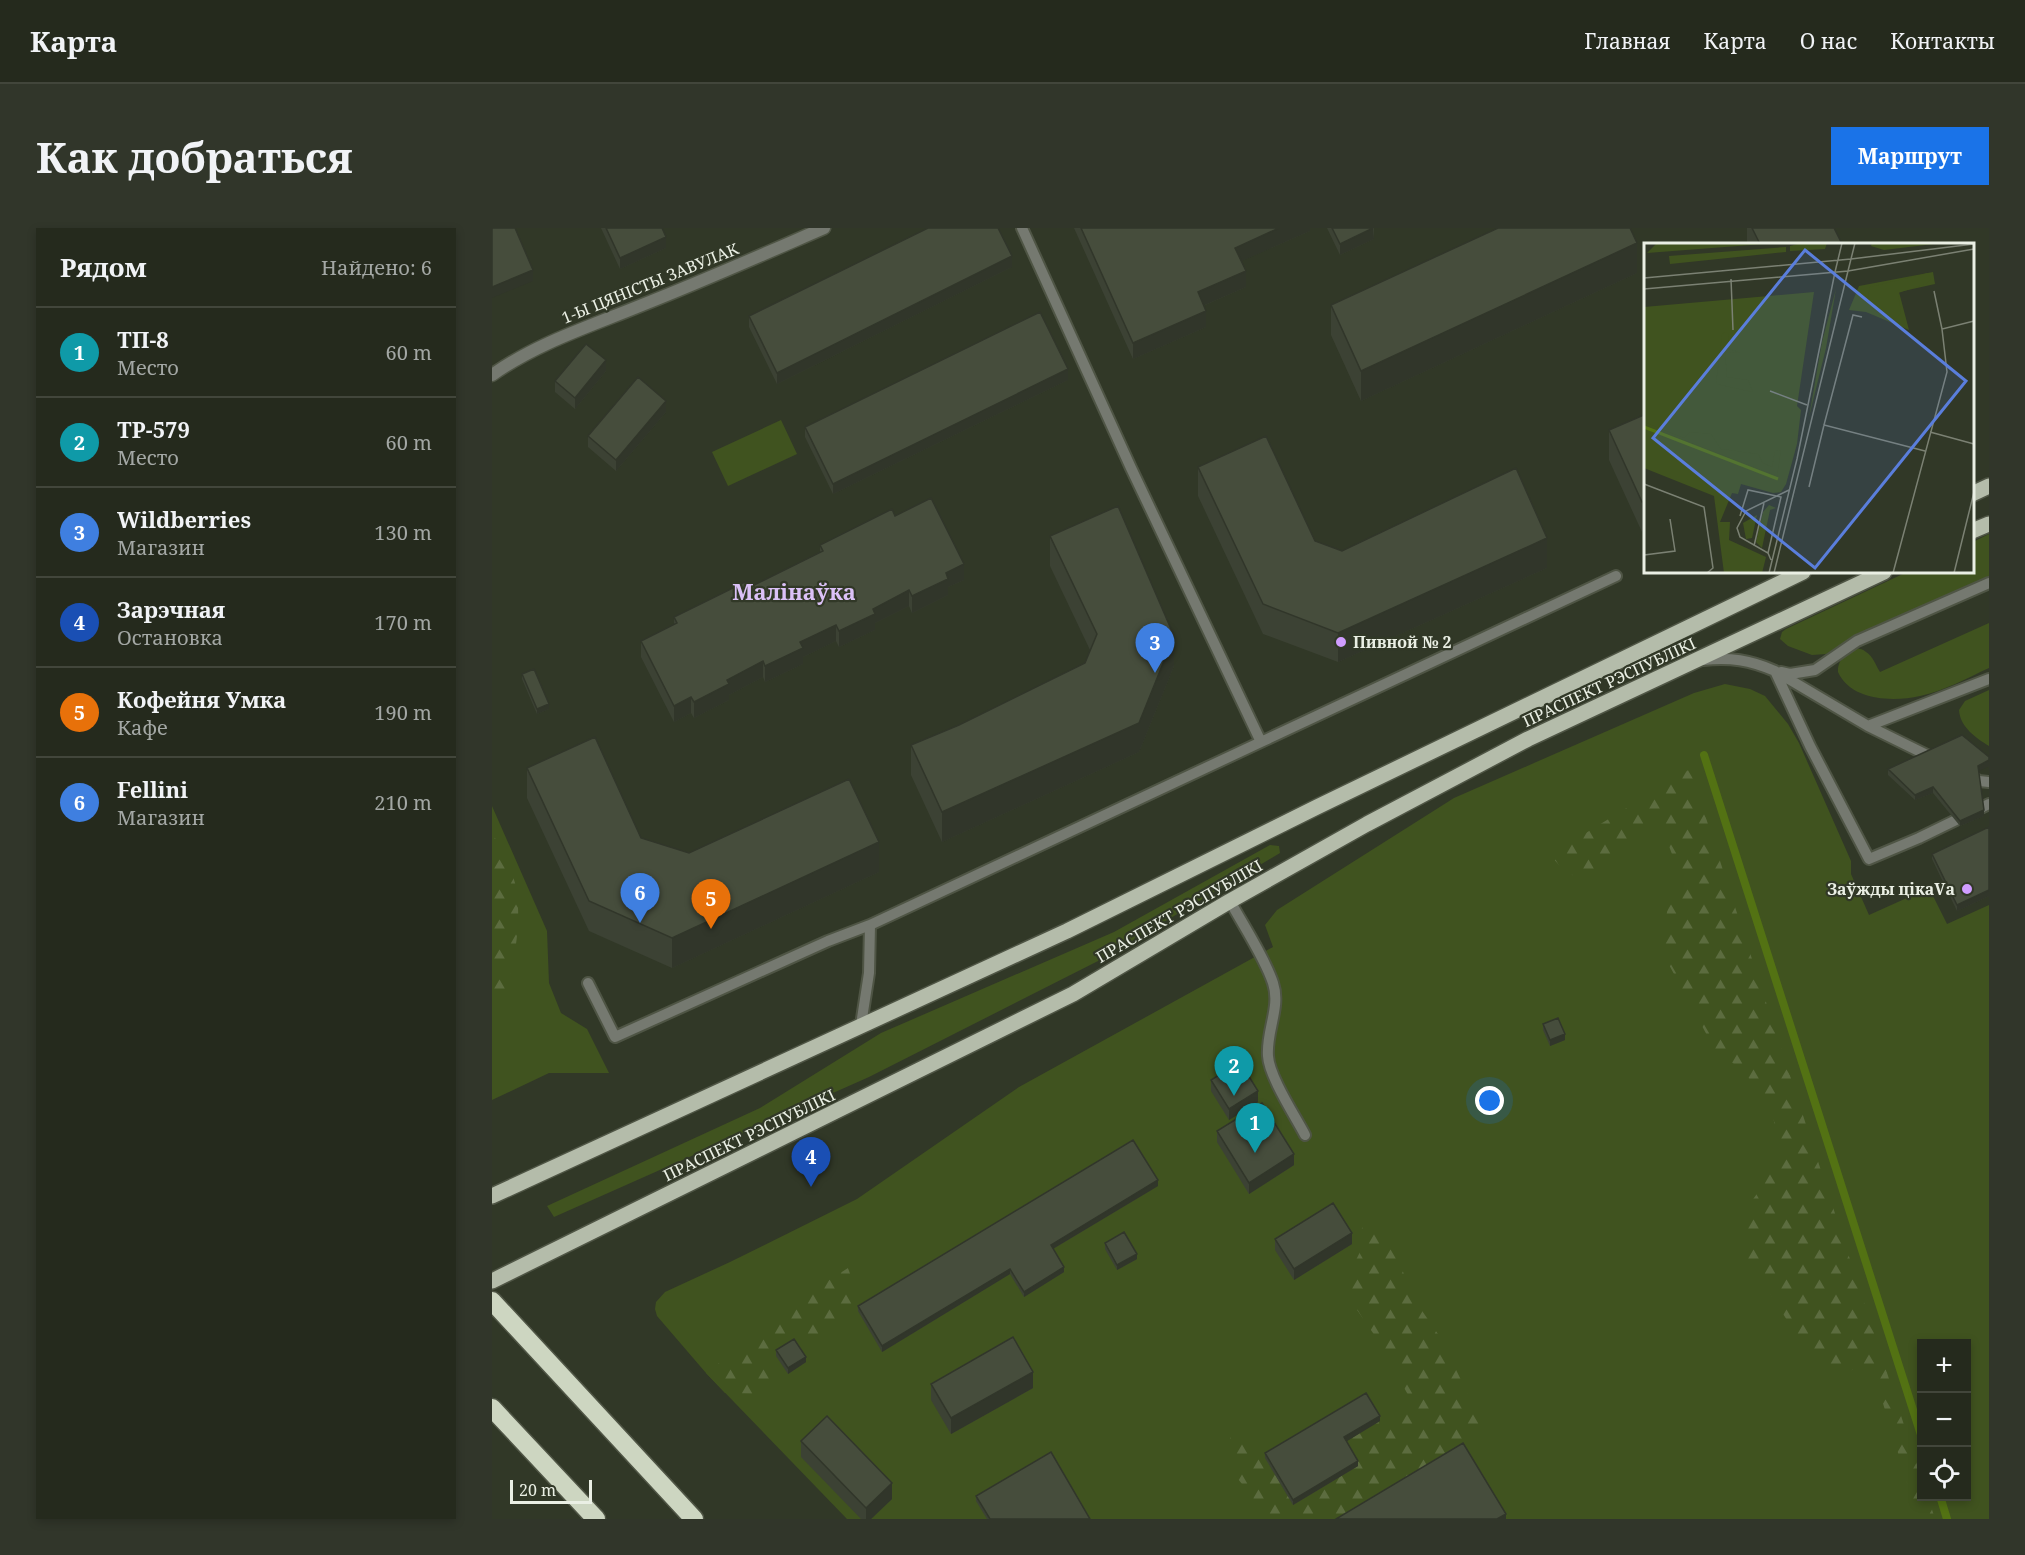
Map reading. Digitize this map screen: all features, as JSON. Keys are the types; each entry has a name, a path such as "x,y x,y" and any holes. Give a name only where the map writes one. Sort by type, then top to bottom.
{"highway":[{"path":"492,1302 693,1519"},
{"path":"492,1408 596,1519"}],"main road":[{"path":"1974,493 1989,486"},
{"path":"1974,530 1989,524"},
{"name":"ПРАСПЕКТ РЭСПУБЛІКІ","path":"492,1196 1067,931 1317,807 1801,573"},
{"name":"ПРАСПЕКТ РЭСПУБЛІКІ","path":"492,1281 1073,994 1367,824 1528,739 1882,573"}],"street":[{"name":"1-Ы ЦЯНІСТЫ ЗАВУЛАК","path":"492,375 522,356 553,341 824,228"}],"lane":[{"path":"1022,228 1131,468 1261,742"},
{"path":"588,983 615,1037 828,941 870,925 1616,576"},
{"path":"1775,671 1790,674 1815,670 1857,641 1989,583"},
{"path":"1697,661 1740,659 1775,671 1868,726 1979,781 1989,782"},
{"path":"1775,671 1810,746 1869,859 1989,804"},
{"path":"1868,726 1989,679"},
{"path":"1230,902 1274,985 1275,1000 1268,1040 1268,1058 1273,1073 1305,1135"},
{"path":"861,1025 869,973 870,925"}],"green space":[{"path":"781,420 797,454 728,486 712,452"},
{"path":"1989,534 1989,576 1859,634 1826,654 1812,655 1788,646 1780,639 1782,632 1786,629 1905,573 1974,573 1974,542"},
{"path":"1989,623 1989,668 1938,691 1909,698 1874,697 1852,689 1838,672 1840,662 1851,650 1861,649 1868,654 1880,672"},
{"path":"1725,684 1750,689 1765,696 1788,724 1799,743 1851,861 1851,874 1869,915 1929,888 1947,924 1989,905 1989,1519 847,1519 706,1373 657,1316 656,1302 665,1292 857,1199 1019,1087 1273,947 1265,925 1277,910 1454,798 1694,693"},
{"path":"1989,690 1989,746 1974,736 1966,727 1959,710 1965,701"},
{"path":"1690,769 1917,1465 1917,1501 1929,1501 1935,1519 1918,1519 1872,1367 1852,1370 1836,1377 1818,1364 1801,1342 1744,1253 1741,1216 1764,1184 1781,1147 1767,1096 1734,1064 1715,1050 1660,948 1668,907 1685,889 1663,830 1645,824 1600,874 1578,879 1560,866 1550,855"},
{"path":"492,806 547,931 549,983 561,1013 587,1029 609,1073 549,1073 492,1100"},
{"path":"492,836 496,839 515,883 518,915 511,973 506,991 492,1019"},
{"path":"1270,845 1279,846 1280,853 1100,960 869,1077 554,1217 547,1206 760,1108 881,1033 1114,932"},
{"path":"1363,1215 1379,1216 1416,1302 1440,1337 1482,1423 1463,1448 1345,1519 1241,1519 1260,1507 1231,1470 1230,1437 1240,1429 1265,1458 1294,1505 1344,1443 1411,1400 1373,1333 1342,1288 1360,1252"},
{"path":"848,1268 858,1297 831,1337 796,1335 775,1347 769,1362 774,1384 762,1394 725,1393 706,1373 820,1286"}],"building":[{"path":"492,228 515,228 533,270 492,287"},
{"path":"606,228 662,228 666,237 620,258"},
{"path":"928,228 998,228 1012,256 777,373 749,316"},
{"path":"1081,228 1279,228 1235,248 1246,271 1198,292 1206,311 1133,343"},
{"path":"1332,228 1373,228 1340,244"},
{"path":"1498,228 1630,228 1637,243 1361,371 1331,305"},
{"path":"1752,228 1834,228 1842,243 1760,243"},
{"path":"1040,312 1068,369 833,484 805,427"},
{"path":"586,344 606,360 575,398 555,381"},
{"path":"638,377 666,401 616,460 588,436"},
{"path":"1644,415 1644,501 1642,502 1609,430"},
{"path":"1266,436 1315,541 1342,551 1516,468 1547,538 1338,633 1263,604 1198,467"},
{"path":"931,498 964,564 946,573 948,579 912,596 909,590 873,609 875,614 839,631 836,625 800,642 803,648 765,666 763,661 727,680 729,684 694,702 691,697 674,706 641,641 677,623 674,617 747,581 750,587 823,551 820,545 892,509 895,516"},
{"path":"1118,506 1174,636 1139,723 942,812 911,745 959,725 1085,663 1097,634 1050,536"},
{"path":"534,669 549,704 537,709 522,674"},
{"path":"1962,735 1989,757 1989,760 1978,766 1984,810 1960,821 1933,787 1915,795 1888,769"},
{"path":"595,737 641,838 689,853 849,779 879,842 672,938 589,901 527,768"},
{"path":"1989,827 1989,890 1957,905 1932,854"},
{"path":"1558,1018 1565,1034 1550,1040 1543,1024"},
{"path":"1240,1062 1258,1091 1229,1109 1211,1080"},
{"path":"1262,1103 1294,1154 1249,1183 1217,1131"},
{"path":"1133,1140 1158,1180 1051,1245 1064,1267 1024,1292 1010,1269 882,1346 858,1306"},
{"path":"1333,1203 1352,1233 1294,1269 1275,1239"},
{"path":"1124,1232 1137,1254 1117,1265 1105,1243"},
{"path":"1013,1337 1033,1372 951,1418 931,1384"},
{"path":"794,1339 806,1357 788,1368 776,1350"},
{"path":"1366,1393 1380,1416 1344,1437 1358,1461 1293,1500 1265,1453"},
{"path":"827,1416 892,1483 866,1508 801,1441"},
{"path":"1463,1443 1506,1514 1497,1519 1336,1519"},
{"path":"1051,1452 1090,1519 990,1519 976,1496"}],"waterway":[{"path":"1704,755 1917,1422"},
{"path":"1942,1501 1947,1519"}],"place":[{"name":"Пивной № 2","path":"1341,642"},
{"name":"Wildberries","path":"1155,673"},
{"name":"Заўжды цікаVа","path":"1967,889"},
{"name":"Fellini","path":"640,923"},
{"name":"Кофейня Умка","path":"711,929"},
{"name":"ТР-579","path":"1234,1096"},
{"name":"ТП-8","path":"1255,1153"},
{"name":"Зарэчная","path":"811,1187"}],"district":[{"name":"Малінаўка","path":"794,591"}]}
